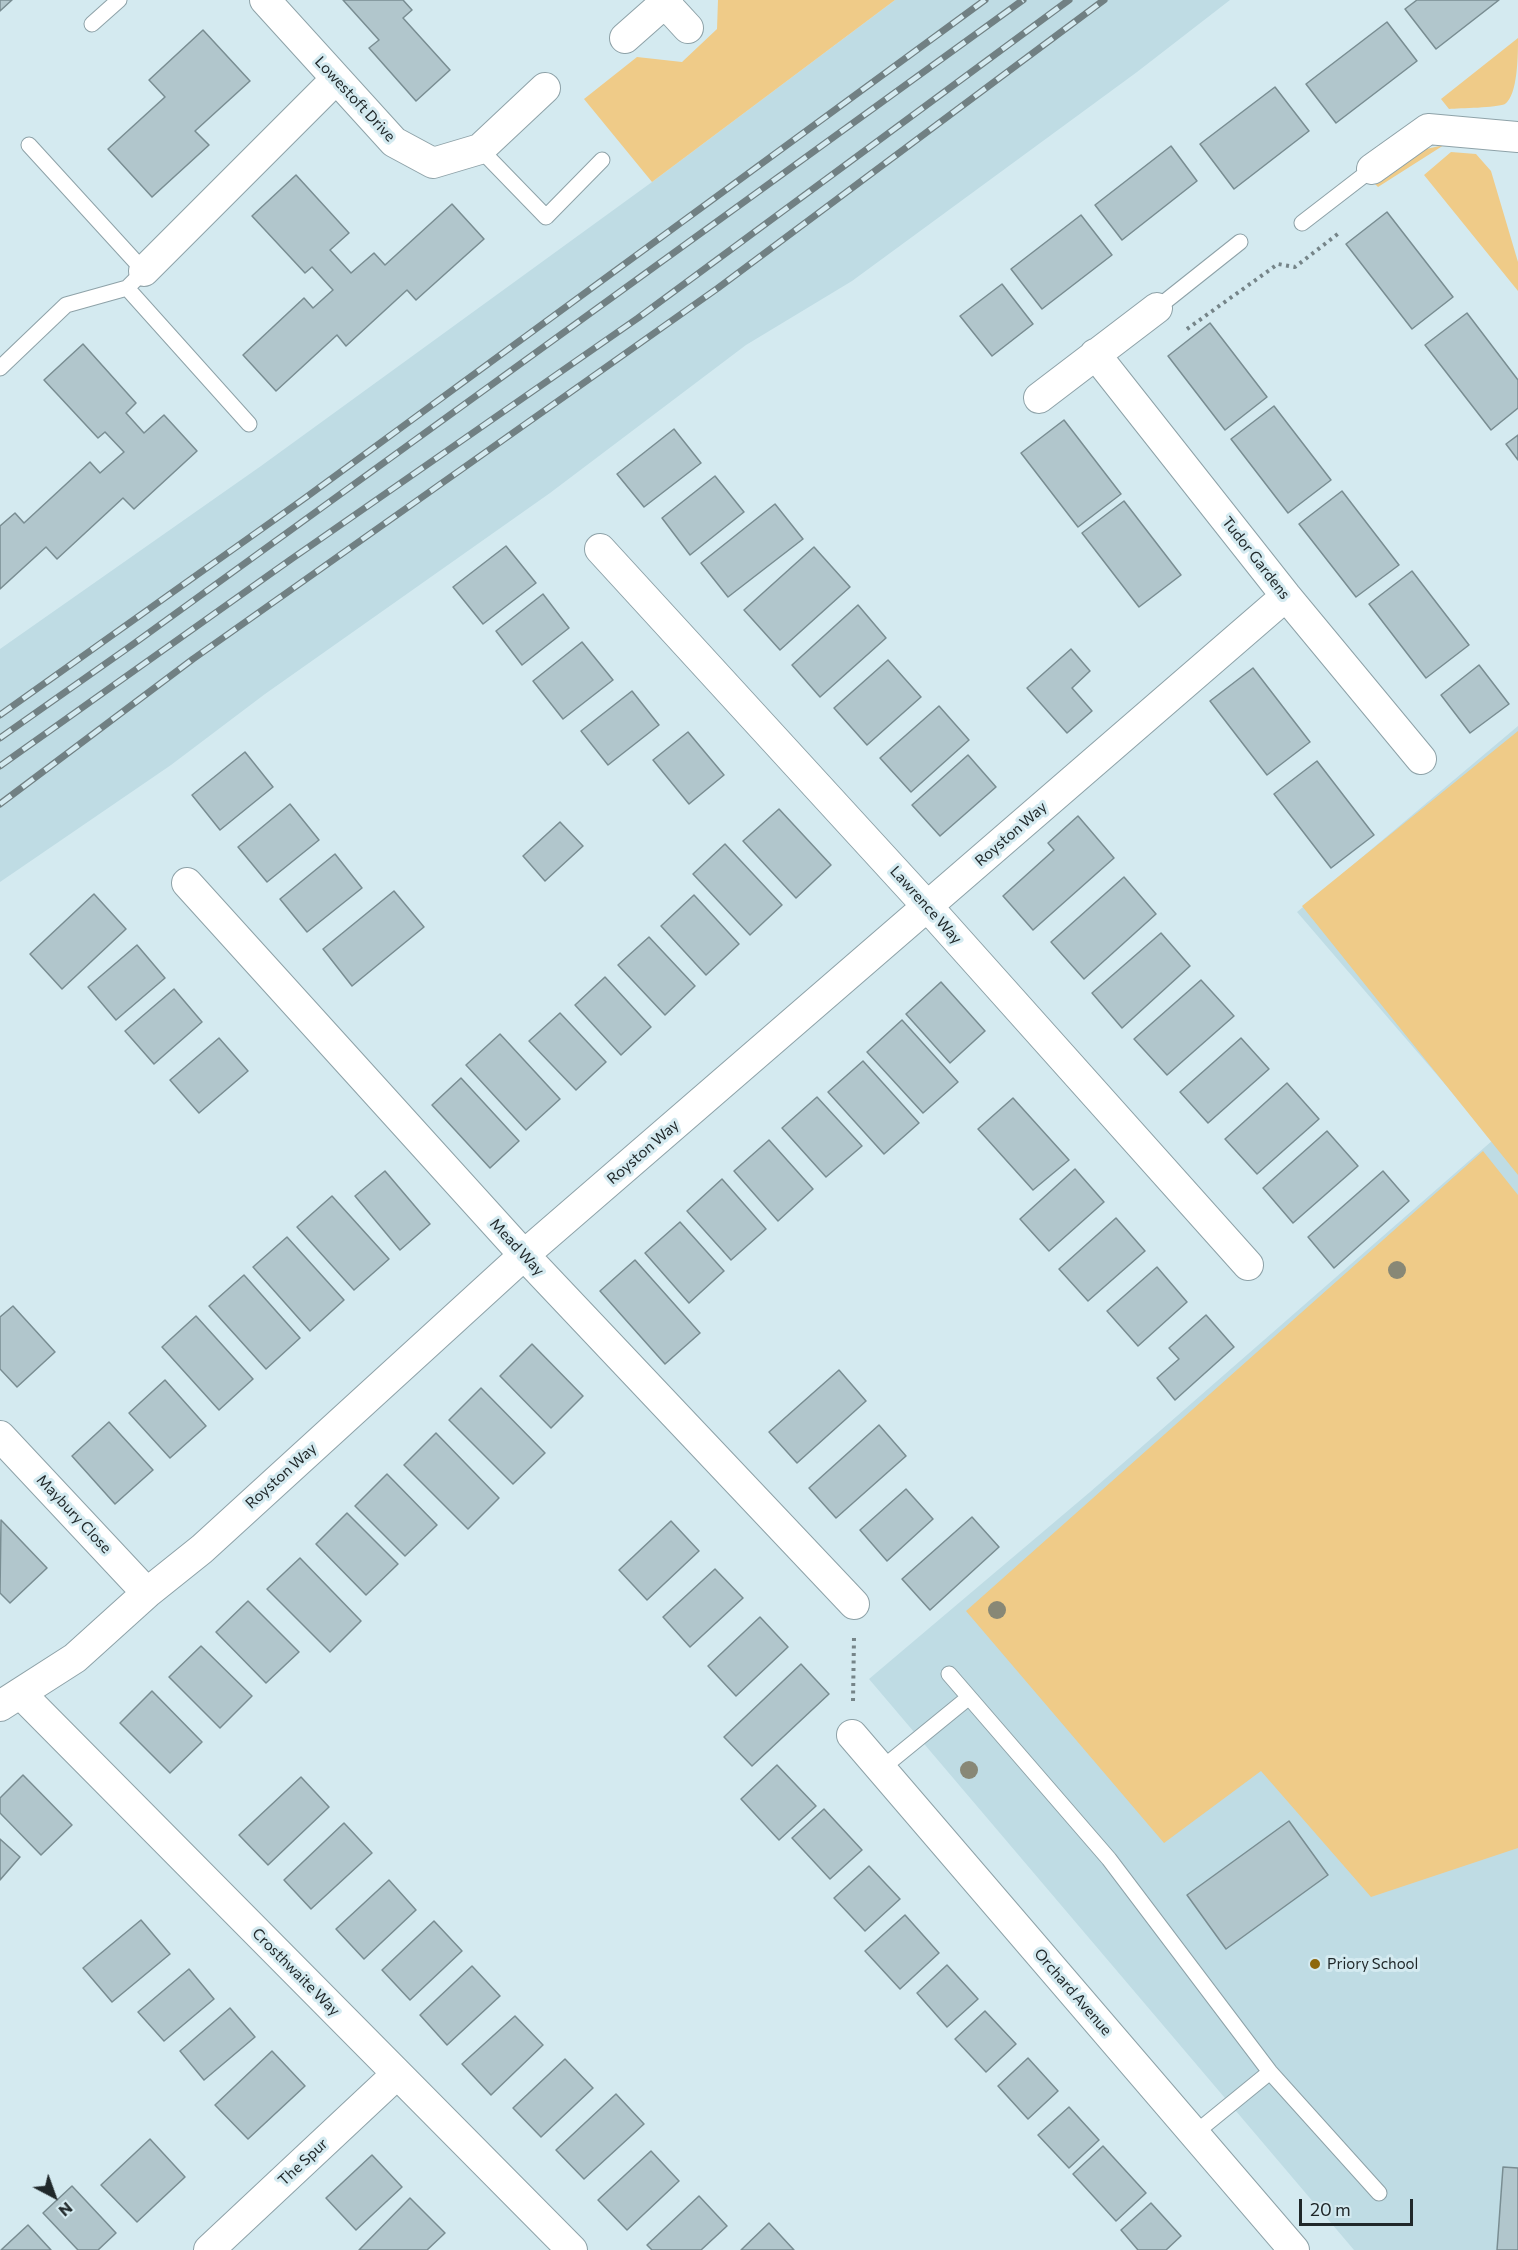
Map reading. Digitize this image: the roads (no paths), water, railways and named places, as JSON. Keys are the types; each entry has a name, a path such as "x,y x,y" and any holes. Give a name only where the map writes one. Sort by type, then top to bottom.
{"street":[{"name":"Lowestoft Drive","path":"265,0 335,80 394,142 433,163 480,149 545,88"},
{"path":"625,38 667,1 688,28"},
{"path":"136,280 335,80"},
{"path":"1372,169 1428,129 1518,137"},
{"path":"1039,398 1157,308"},
{"name":"Tudor Gardens","path":"1095,354 1286,596 1421,759"},
{"name":"Lawrence Way","path":"600,549 927,906 1248,1265"},
{"name":"Royston Way","path":"10,1700 75,1658 147,1593 202,1548 524,1255 1286,596"},
{"name":"Mead Way","path":"187,884 524,1255 854,1604"},
{"name":"Maybury Close","path":"0,1436 147,1593"},
{"name":"Crosthwaite Way","path":"10,1700 397,2074 572,2250"},
{"name":"Orchard Avenue","path":"852,1735 1294,2250"},
{"name":"The Spur","path":"209,2250 397,2074"}],"lane":[{"path":"92,24 119,0"},
{"path":"29,145 249,424"},
{"path":"480,149 546,217 602,160"},
{"path":"1302,224 1372,169"},
{"path":"1157,308 1240,242"},
{"path":"0,368 66,305 136,280"},
{"path":"949,1674 1109,1858 1270,2072 1379,2193"},
{"path":"881,1769 968,1698"},
{"path":"1194,2134 1270,2072"}],"railway":[{"path":"0,715 305,498 985,0"},
{"path":"0,738 132,645 1023,0"},
{"path":"0,766 290,560 638,318 1069,0"},
{"path":"0,804 193,659 718,288 1104,0"}],"place":[{"name":"Priory School","path":"1315,1964"}]}
